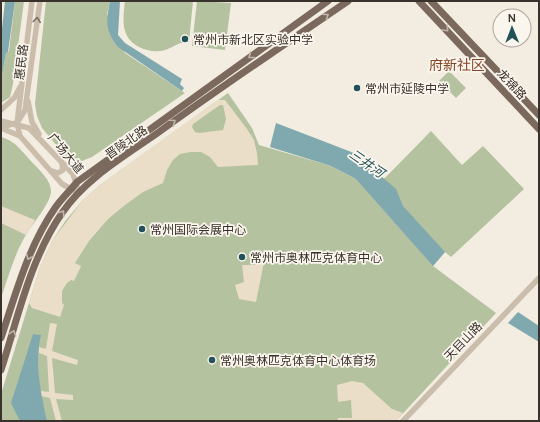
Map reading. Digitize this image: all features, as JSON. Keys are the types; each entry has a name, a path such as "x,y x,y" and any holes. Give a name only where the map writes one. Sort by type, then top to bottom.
{"main road":[{"name":"晋陵北路","path":"1,338 24,269 37,237 55,207 77,182 328,1"},
{"name":"晋陵北路","path":"1,370 31,276 45,242 62,213 79,193 95,177 348,1"},
{"name":"龙锦路","path":"419,1 539,129"},
{"name":"龙锦路","path":"431,1 539,115"}],"street":[{"name":"惠民路","path":"20,136 17,123 32,1"},
{"name":"惠民路","path":"17,123 25,110 28,98 40,1"},
{"path":"1,110 15,97 22,81"},
{"path":"28,98 32,122 44,143"},
{"name":"广场大道","path":"1,121 17,123 30,128 73,174 77,182 79,193"},
{"path":"1,127 17,123"},
{"name":"广场大道","path":"1,127 20,136 62,184 79,193"},
{"path":"52,171 58,173 63,170 62,163"},
{"name":"天目山路","path":"403,421 539,278"}],"green space":[{"path":"15,1 24,1 13,84 10,97 1,103 1,81 6,53 9,51"},
{"path":"46,1 110,1 107,14 125,53 185,93 92,157 82,161 67,158 42,128 37,116 35,104"},
{"path":"125,1 193,1 189,42 181,43 160,51 139,47 129,38 124,27"},
{"path":"197,1 231,3 225,50 192,46"},
{"path":"449,71 466,88 456,98 439,81"},
{"name":"常州市奥林匹克体育中心","path":"228,93 252,128 259,145 331,166 356,179 385,178 431,131 462,165 483,146 524,189 451,257 445,252 433,266 496,313 396,421 1,421 1,394 40,267 52,241 66,220 83,200 100,185"},
{"path":"1,137 10,140 20,149 49,182 51,191 46,206 20,246 1,298"}],"shaded area":[{"path":"217,100 225,100 254,140 258,165 218,167 210,157 201,152 180,154 173,160 167,170 163,183 143,192 125,205 108,219 89,241 75,263 81,266 74,281 71,280 67,283 62,291 62,303 64,305 60,317 32,308 29,303 40,267 52,241 83,200 100,185","holes":["220,105 223,105 226,119 223,130 199,133 195,132 192,127 193,124"]},
{"path":"1,206 35,220 26,235 1,223"},
{"path":"264,262 256,302 239,299 235,285 244,282 242,265 256,265"},
{"path":"50,323 57,324 52,351 78,360 77,365 52,358 55,393 73,395 73,400 56,399 62,421 56,421 50,398 41,396 41,391 49,392 47,356 39,353 39,347 46,349"},
{"path":"352,381 363,383 392,409 403,413 396,421 338,421 338,418 352,418 351,400 338,402 337,385"}],"water":[{"path":"5,1 15,1 8,52 6,53 1,81 1,38"},
{"path":"110,1 120,1 118,35 125,43 182,79 180,84 184,88 182,91 118,47 111,35 107,20"},
{"path":"276,123 354,153 396,189 403,206 445,252 433,266 356,179 331,166 270,147"},
{"path":"518,312 539,326 539,342 508,323"},
{"path":"33,334 41,335 38,367 47,421 20,421 11,403"}],"place":[{"name":"常州市新北区实验中学","path":"185,39"},
{"name":"常州市延陵中学","path":"357,88"},
{"name":"常州国际会展中心","path":"142,229"},
{"name":"常州市奥林匹克体育中心","path":"242,257"},
{"name":"常州奥林匹克体育中心体育场","path":"212,360"}],"district":[{"name":"府新社区","path":"457,64"}],"water label":[{"name":"三井河","path":"367,163"}]}
